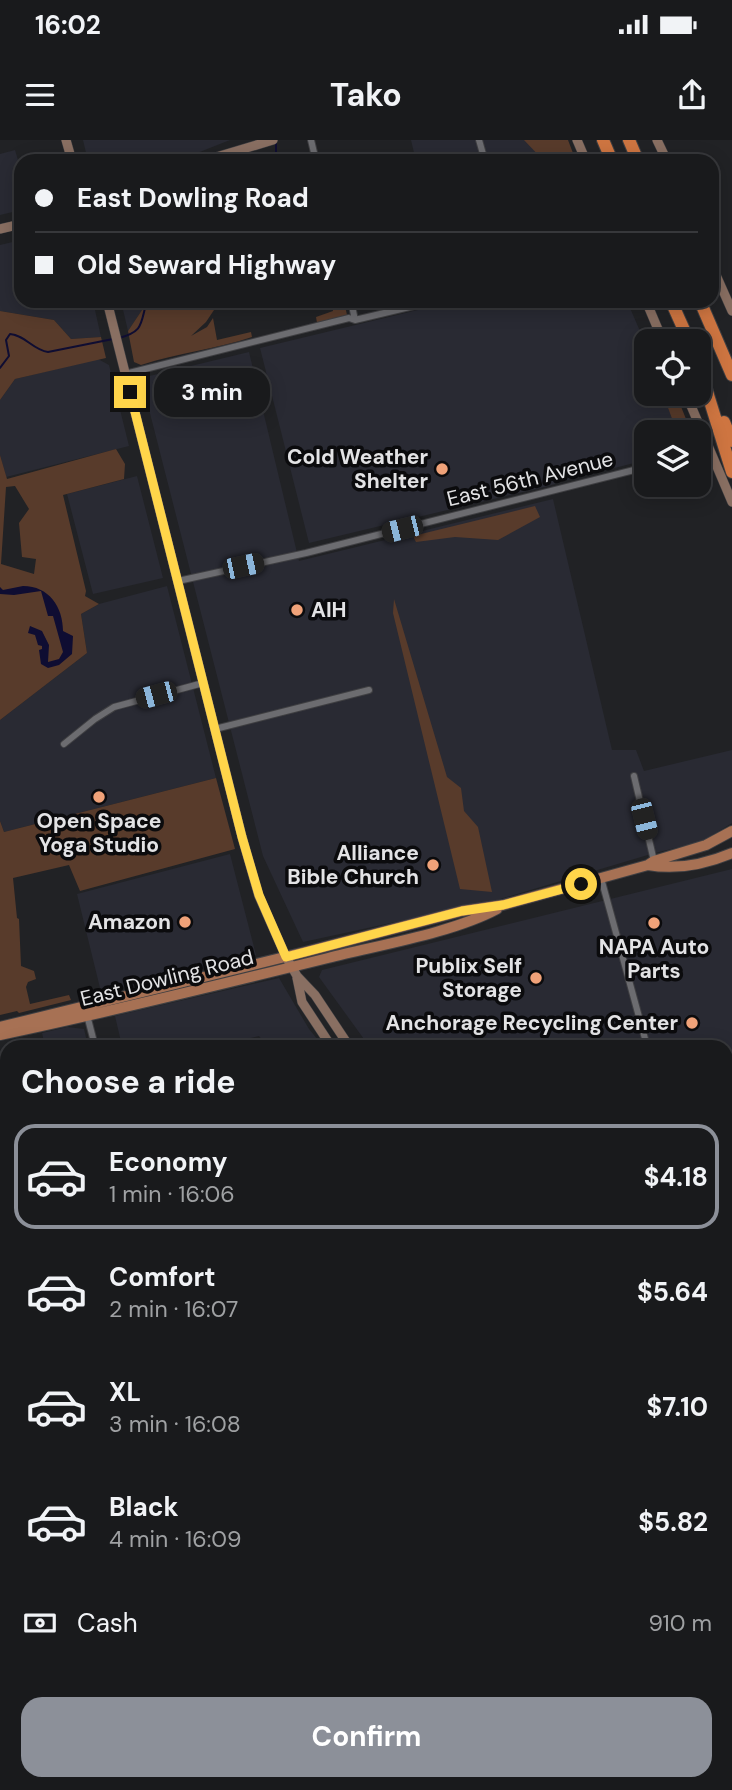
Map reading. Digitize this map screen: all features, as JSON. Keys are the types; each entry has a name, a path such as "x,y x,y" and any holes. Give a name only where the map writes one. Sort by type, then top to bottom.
{"highway":[{"path":"674,308 684,329"},
{"path":"703,308 732,375"},
{"path":"711,393 732,441"},
{"path":"711,404 732,472"}],"main road":[{"path":"224,154 273,140"},
{"path":"719,281 732,311"},
{"path":"109,308 259,895 291,967 302,1002 327,1040"},
{"path":"649,308 658,329"},
{"path":"711,453 732,502"},
{"name":"East Dowling Road","path":"1,1032 291,967 470,909 503,905 651,863 706,845 732,831"},
{"name":"East Dowling Road","path":"651,863 685,866 732,853"},
{"path":"718,859 732,859"},
{"path":"291,967 315,995 345,1040"}],"street":[{"path":"352,308 355,320"},
{"path":"125,374 349,318 355,320 406,308"},
{"name":"East 56th Avenue","path":"178,581 306,553 634,470"},
{"path":"64,744 114,707 203,683"},
{"path":"215,729 369,690"},
{"path":"634,776 651,863"},
{"path":"601,878 645,1040"},
{"path":"86,1012 93,1040"}],"shaded area":[{"path":"83,140 230,140 195,154 86,154"},
{"path":"411,140 528,140 541,154 414,154"},
{"path":"524,140 568,140 573,154 537,154"},
{"path":"15,150 16,154 14,154 14,212 0,215 0,154"},
{"path":"14,242 14,308 95,308 101,337 71,339 54,320 0,311 0,245"},
{"path":"123,308 143,308 128,331"},
{"path":"143,308 215,308 206,322 191,336 207,327 213,318 217,340 251,332 252,337 141,365 134,362 128,331"},
{"path":"332,308 346,308 347,315 317,323 316,317 333,311"},
{"path":"426,308 630,308 639,329 634,329 634,406 672,406 678,420 634,420 634,463 563,481 553,471 555,484 309,543 260,348"},
{"path":"0,311 54,320 71,339 101,337 106,358 15,379 0,400"},
{"path":"249,352 299,561 553,499 612,750 636,750 644,771 732,750 732,823 703,841 497,900 303,942 263,856 141,378"},
{"path":"98,359 109,365 129,446 6,477 0,455 0,400 15,379"},
{"path":"667,406 681,406 686,419 673,420"},
{"path":"116,449 125,464 124,479 63,495 85,596 99,604 81,614 87,653 0,720 0,455 7,479","holes":["15,486 29,509 19,523 22,557 36,559 34,574 1,564 6,487"]},
{"path":"137,476 163,578 93,594 67,494"},
{"path":"535,506 540,517 498,540 455,537 416,542 413,536"},
{"path":"23,586 40,590 53,600 60,614 63,631 73,636 72,654 59,665 48,668 41,664 39,650 42,646 38,645 35,635 28,633 30,626 42,631 49,645 48,662 59,659 63,652 53,616 48,616 41,591 0,594 0,587 3,590"},
{"path":"167,586 216,778 4,832 0,821 0,720 87,653 81,614 99,604"},
{"path":"394,599 447,777 461,788 464,811 478,827 492,892 460,889 393,613"},
{"path":"216,778 235,849 80,891 69,865 13,878 19,919 21,966 34,971 36,979 28,982 26,987 30,1004 69,995 71,1000 0,1015 0,821 4,832"},
{"path":"230,854 256,955 101,992 77,894"},
{"path":"732,869 732,1040 365,1040 319,977 322,970"},
{"path":"279,978 318,1040 262,1040 259,1036 241,1040 121,1040 115,1016"},
{"path":"67,1027 84,1029 87,1040 44,1040 42,1033"}],"waterway":[{"path":"276,141 276,154"},
{"path":"119,338 137,329 145,308"},
{"path":"0,368 9,356 6,340 10,334 48,352 113,339"}],"place":[{"name":"Cold Weather Shelter","path":"442,469"},
{"name":"AIH","path":"297,610"},
{"name":"Open Space Yoga Studio","path":"99,797"},
{"name":"Alliance Bible Church","path":"433,865"},
{"name":"Amazon","path":"185,922"},
{"name":"NAPA Auto Parts","path":"654,923"},
{"name":"Publix Self Storage","path":"536,978"},
{"name":"Anchorage Recycling Center","path":"692,1023"}],"route":[{"path":"130,392 242,837 259,895 286,957 478,907 503,905 581,884"}]}
